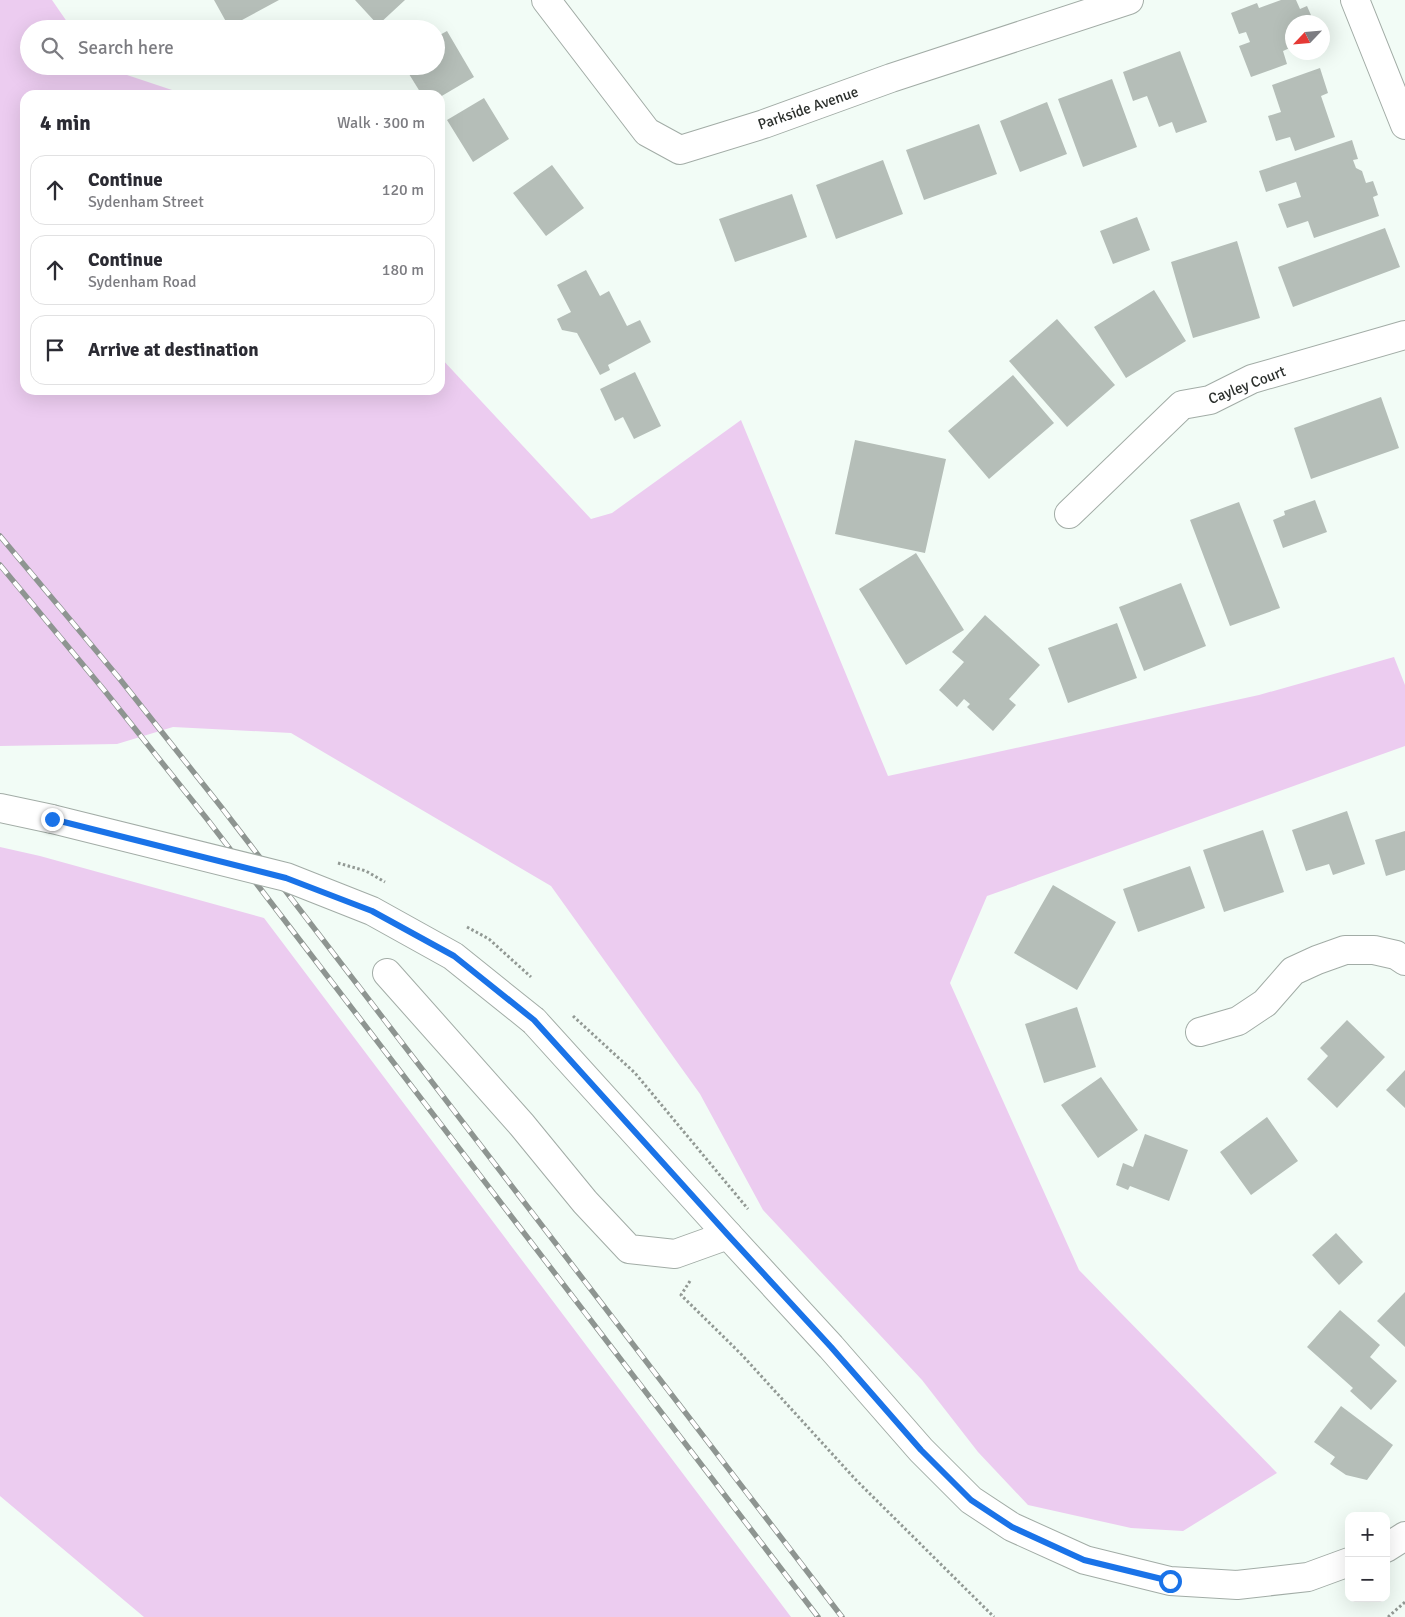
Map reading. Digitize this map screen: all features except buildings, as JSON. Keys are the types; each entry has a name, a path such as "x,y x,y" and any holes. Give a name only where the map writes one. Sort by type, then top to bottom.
{"main road":[{"name":"Parkside Avenue","path":"546,0 647,132 680,150 764,124 891,78 1129,0"},
{"path":"1355,0 1405,125"},
{"name":"Cayley Court","path":"1069,514 1182,405 1210,400 1252,379 1405,335"},
{"path":"0,808 52,819 286,878 372,911 454,956 534,1020 831,1347 921,1450 971,1500 1012,1527 1084,1560 1170,1581 1237,1585 1308,1577 1345,1563"},
{"path":"1200,1032 1238,1021 1265,1003 1293,971 1345,950 1374,950 1396,956 1405,961"},
{"path":"387,973 522,1125 585,1202 629,1249 675,1254 728,1235"},
{"path":"1390,1545 1405,1536"}],"path":[{"path":"570,1013 635,1073 751,1212 728,1235"},
{"path":"691,1280 680,1295 742,1355 856,1480 994,1617"},
{"path":"1388,1617 1405,1602"}],"shaded area":[{"path":"0,0 52,0 66,20 20,20 20,75 127,75 172,90 20,90 20,395 445,395 445,362 591,519 612,513 741,420 888,776 1259,695 1394,657 1405,685 1405,746 987,896 950,983 1079,1270 1277,1473 1183,1531 1131,1528 1028,1505 978,1452 922,1380 763,1210 700,1094 551,886 291,733 173,727 117,744 0,746"},
{"path":"0,847 40,856 264,918 791,1617 144,1617 0,1496"}],"railway":[{"path":"0,536 119,678 222,808 842,1617"},
{"path":"0,565 104,690 207,819 818,1617"}],"route":[{"path":"52,819 286,878 372,911 454,956 534,1020 831,1347 921,1450 971,1500 1012,1527 1084,1560 1170,1581"}]}
